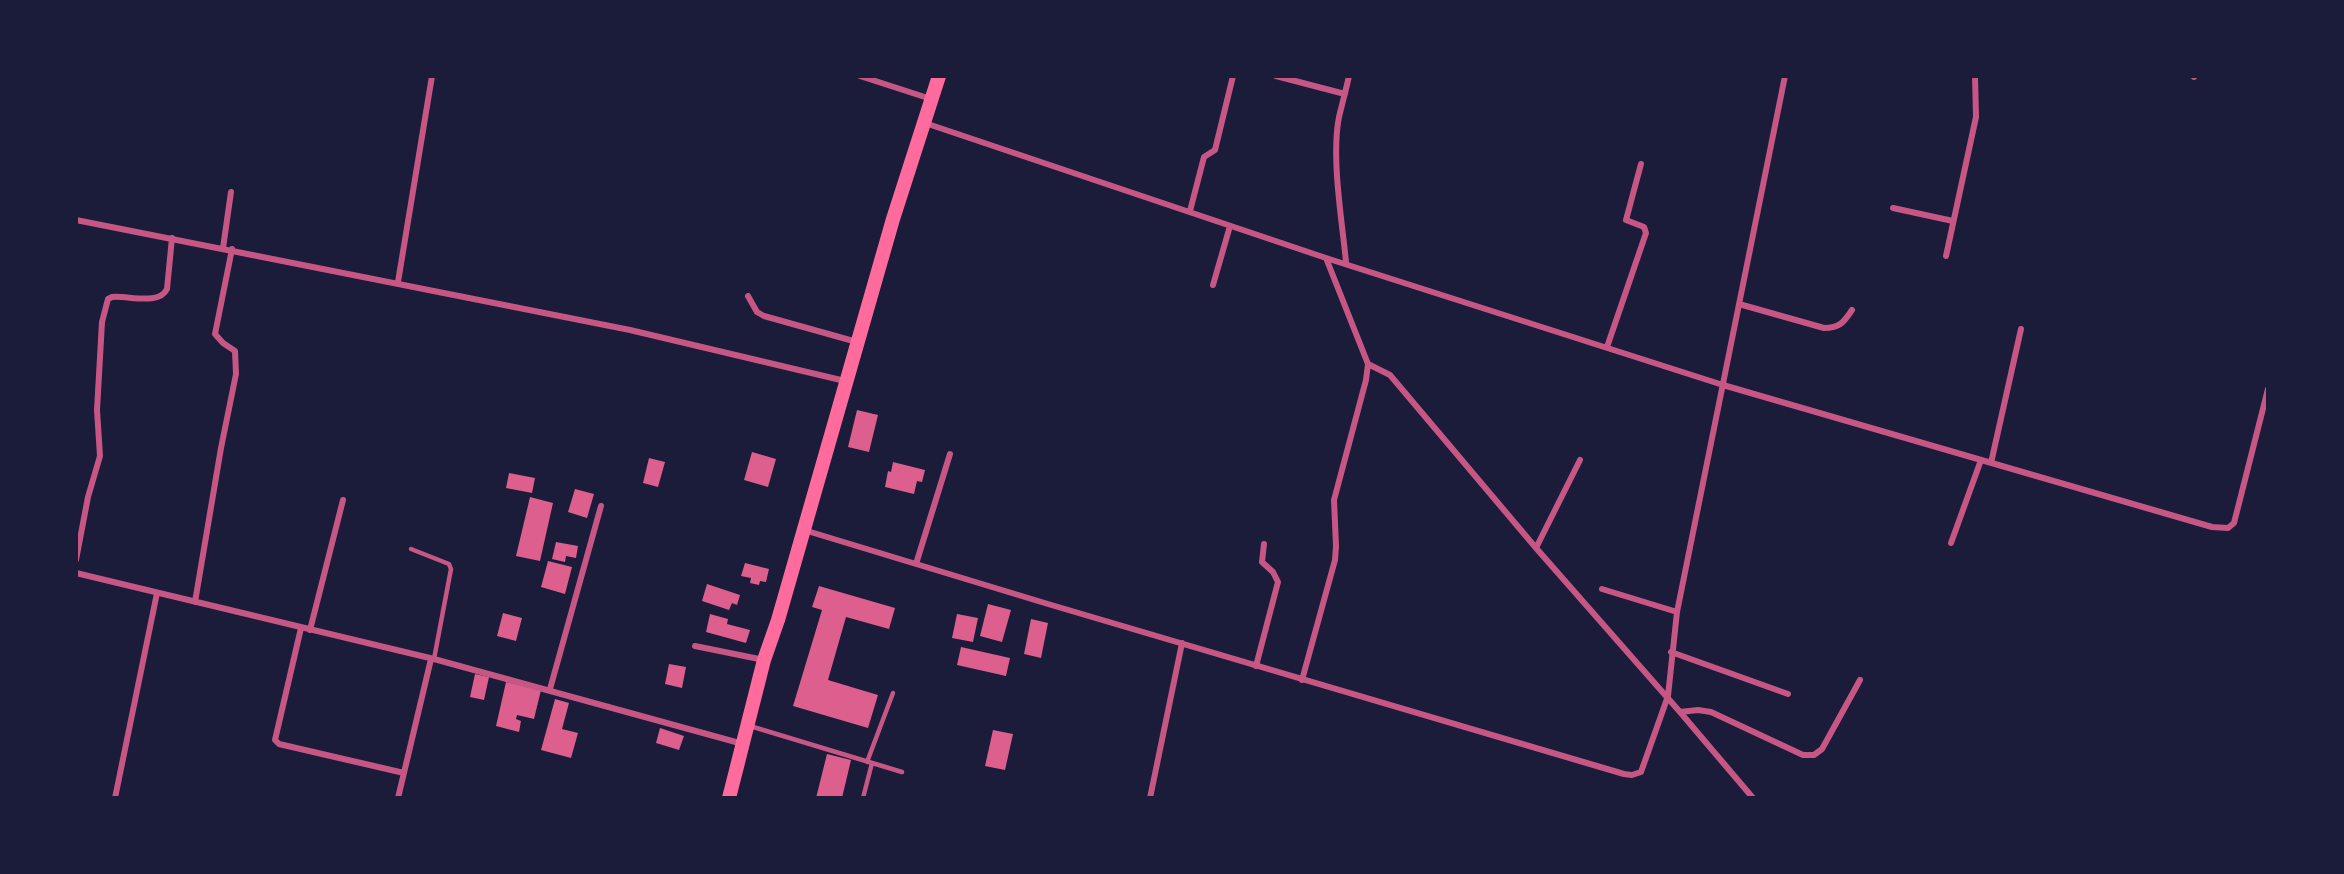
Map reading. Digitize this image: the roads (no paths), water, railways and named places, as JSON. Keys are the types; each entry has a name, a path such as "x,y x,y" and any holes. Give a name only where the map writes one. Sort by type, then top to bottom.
{"main road":[{"path":"729,798 764,660 778,620 893,219 939,76"}],"street":[{"path":"398,282 432,76"},
{"path":"860,76 932,99"},
{"path":"1190,211 1204,157 1215,150 1233,76"},
{"path":"1276,76 1345,94"},
{"path":"1346,262 1337,154 1339,117 1349,76"},
{"path":"804,529 1302,680 1632,775 1641,772 1668,696 1677,612 1785,76"},
{"path":"1946,256 1976,117 1975,76"},
{"path":"924,123 1326,258 1346,262 1724,385 2212,527 2228,528 2234,523 2268,389"},
{"path":"1607,347 1646,233 1644,227 1626,220 1641,164"},
{"path":"223,248 231,192"},
{"path":"1893,208 1953,221"},
{"path":"76,220 232,249 630,330 846,381"},
{"path":"1213,285 1230,226"},
{"path":"76,560 88,497 100,456 97,410 102,321 105,308 108,299 114,296 155,298 164,294 167,289 172,238"},
{"path":"195,602 236,374 235,351 215,334 232,249"},
{"path":"1302,680 1335,560 1334,500 1366,380 1368,364 1326,258"},
{"path":"748,296 752,305 764,316 857,342"},
{"path":"1739,304 1824,328 1836,328 1843,324 1852,310"},
{"path":"1991,463 2021,329"},
{"path":"1368,364 1390,375 1536,548 1668,696 1753,798"},
{"path":"916,564 950,454"},
{"path":"1536,548 1580,460"},
{"path":"1951,543 1981,460"},
{"path":"310,630 343,500"},
{"path":"550,689 601,506"},
{"path":"1256,666 1278,582 1273,572 1262,562 1264,544"},
{"path":"76,573 433,659 550,689 743,744"},
{"path":"1602,589 1677,612"},
{"path":"115,798 157,592"},
{"path":"301,628 275,740 279,744 404,773"},
{"path":"1150,798 1182,643"},
{"path":"695,646 764,660"},
{"path":"1671,652 1788,694"},
{"path":"398,798 433,659"},
{"path":"1680,712 1698,710 1711,712 1803,755 1814,755 1822,749 1860,680"}],"lane":[{"path":"411,549 449,564 451,569 433,659"},
{"path":"863,798 870,763 893,693"},
{"path":"748,725 902,772"}]}
